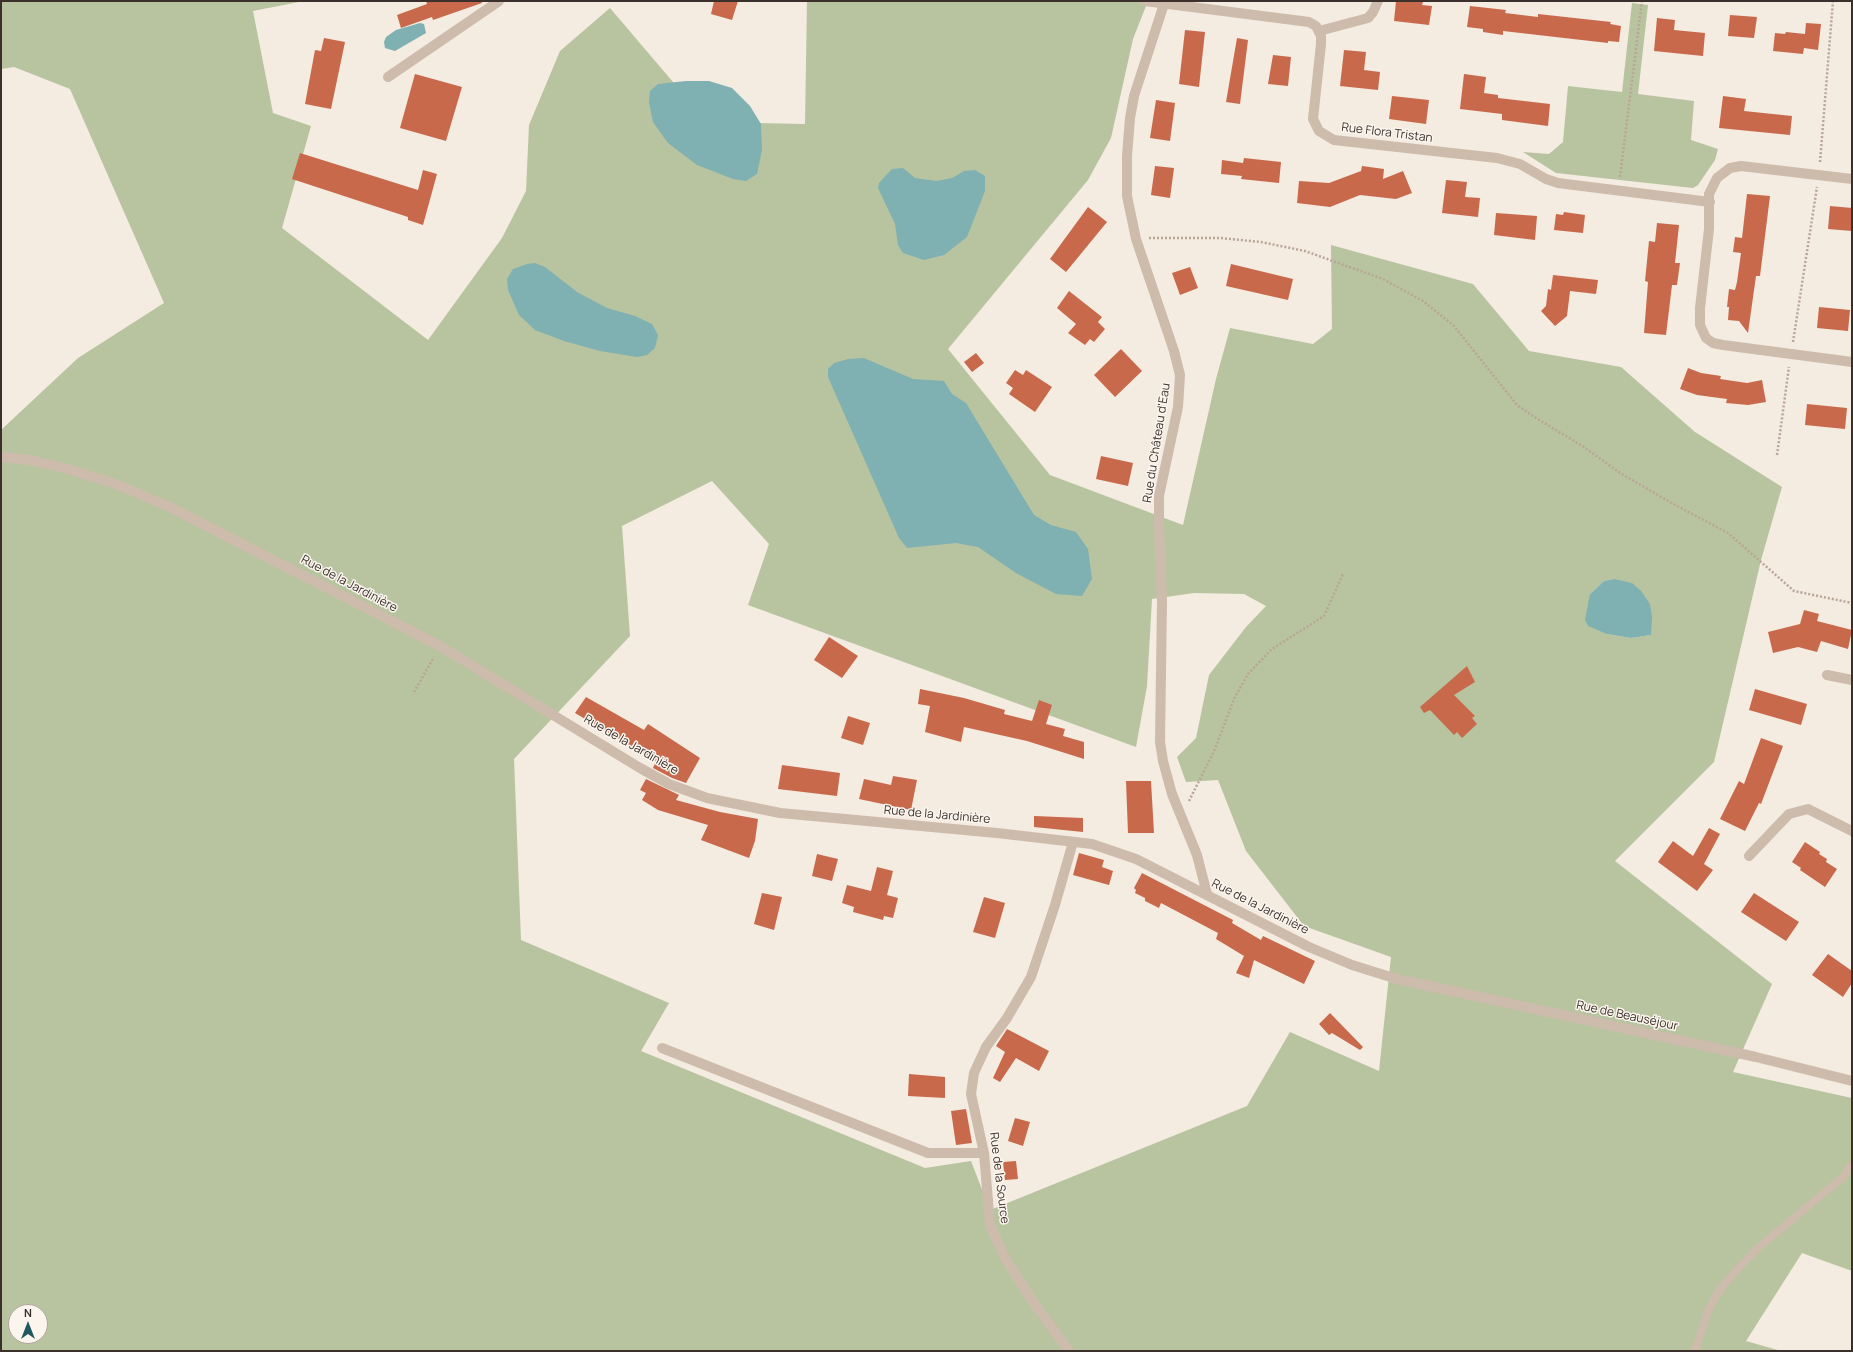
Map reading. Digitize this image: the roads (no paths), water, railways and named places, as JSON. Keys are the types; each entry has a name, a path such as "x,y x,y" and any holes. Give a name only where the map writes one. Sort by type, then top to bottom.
{"street":[{"path":"388,77 499,1"},
{"path":"1145,1 1164,2 1309,22 1320,31 1368,18 1374,12 1378,1"},
{"name":"Rue du Château d'Eau","path":"1164,2 1136,89 1130,118 1127,156 1127,196 1136,238 1174,351 1180,376 1178,407 1160,496 1158,526 1162,602 1160,742 1163,761 1172,794 1197,855 1207,894"},
{"name":"Rue Flora Tristan","path":"1320,31 1321,44 1313,119 1319,131 1326,137 1345,142 1510,160 1546,179 1558,183 1710,202"},
{"path":"1852,179 1747,167 1730,168 1717,178 1709,194 1709,228 1700,308 1702,331 1706,338 1713,343 1791,355 1852,362"},
{"name":"Rue de la Jardinière","path":"1,457 30,460 68,469 113,483 168,506 440,646 640,768 669,784 707,798 780,813 1092,844 1136,859 1309,947 1352,965 1397,979"},
{"path":"1827,675 1852,680"},
{"path":"1749,856 1789,814 1808,808 1852,831"},
{"name":"Rue de la Source","path":"1069,1351 1036,1306 1005,1258 990,1225 984,1153 971,1094 974,1074 986,1047 1007,1018 1031,977 1055,905 1073,842"},
{"name":"Rue de Beauséjour","path":"1397,979 1756,1058 1852,1081"},
{"path":"662,1048 928,1153 984,1153"}],"lane":[{"path":"1695,1351 1708,1311 1719,1291 1733,1274 1758,1248 1843,1177 1852,1165"}],"water":[{"path":"420,23 424,24 426,33 395,51 385,48 384,42 386,37 396,30"},
{"path":"686,81 709,81 732,88 750,106 761,124 762,150 757,174 746,181 733,179 697,165 668,143 653,122 649,102 650,91 658,84"},
{"path":"903,168 915,178 937,181 952,178 964,171 975,170 985,176 985,191 967,237 944,255 924,260 903,253 898,245 895,224 878,188 879,183 892,169"},
{"path":"535,263 545,267 577,292 607,308 635,316 652,324 658,335 655,348 647,355 637,357 600,351 564,341 535,330 519,315 508,290 507,279 513,269"},
{"path":"864,358 913,379 944,381 952,394 966,403 1034,515 1051,525 1076,532 1088,549 1092,579 1082,596 1056,594 1016,573 978,547 956,543 907,548 899,538 828,377 828,369 834,363 848,359"},
{"path":"1614,579 1632,583 1641,591 1650,604 1652,617 1651,635 1631,638 1607,634 1588,626 1585,620 1590,594 1604,581"}]}
